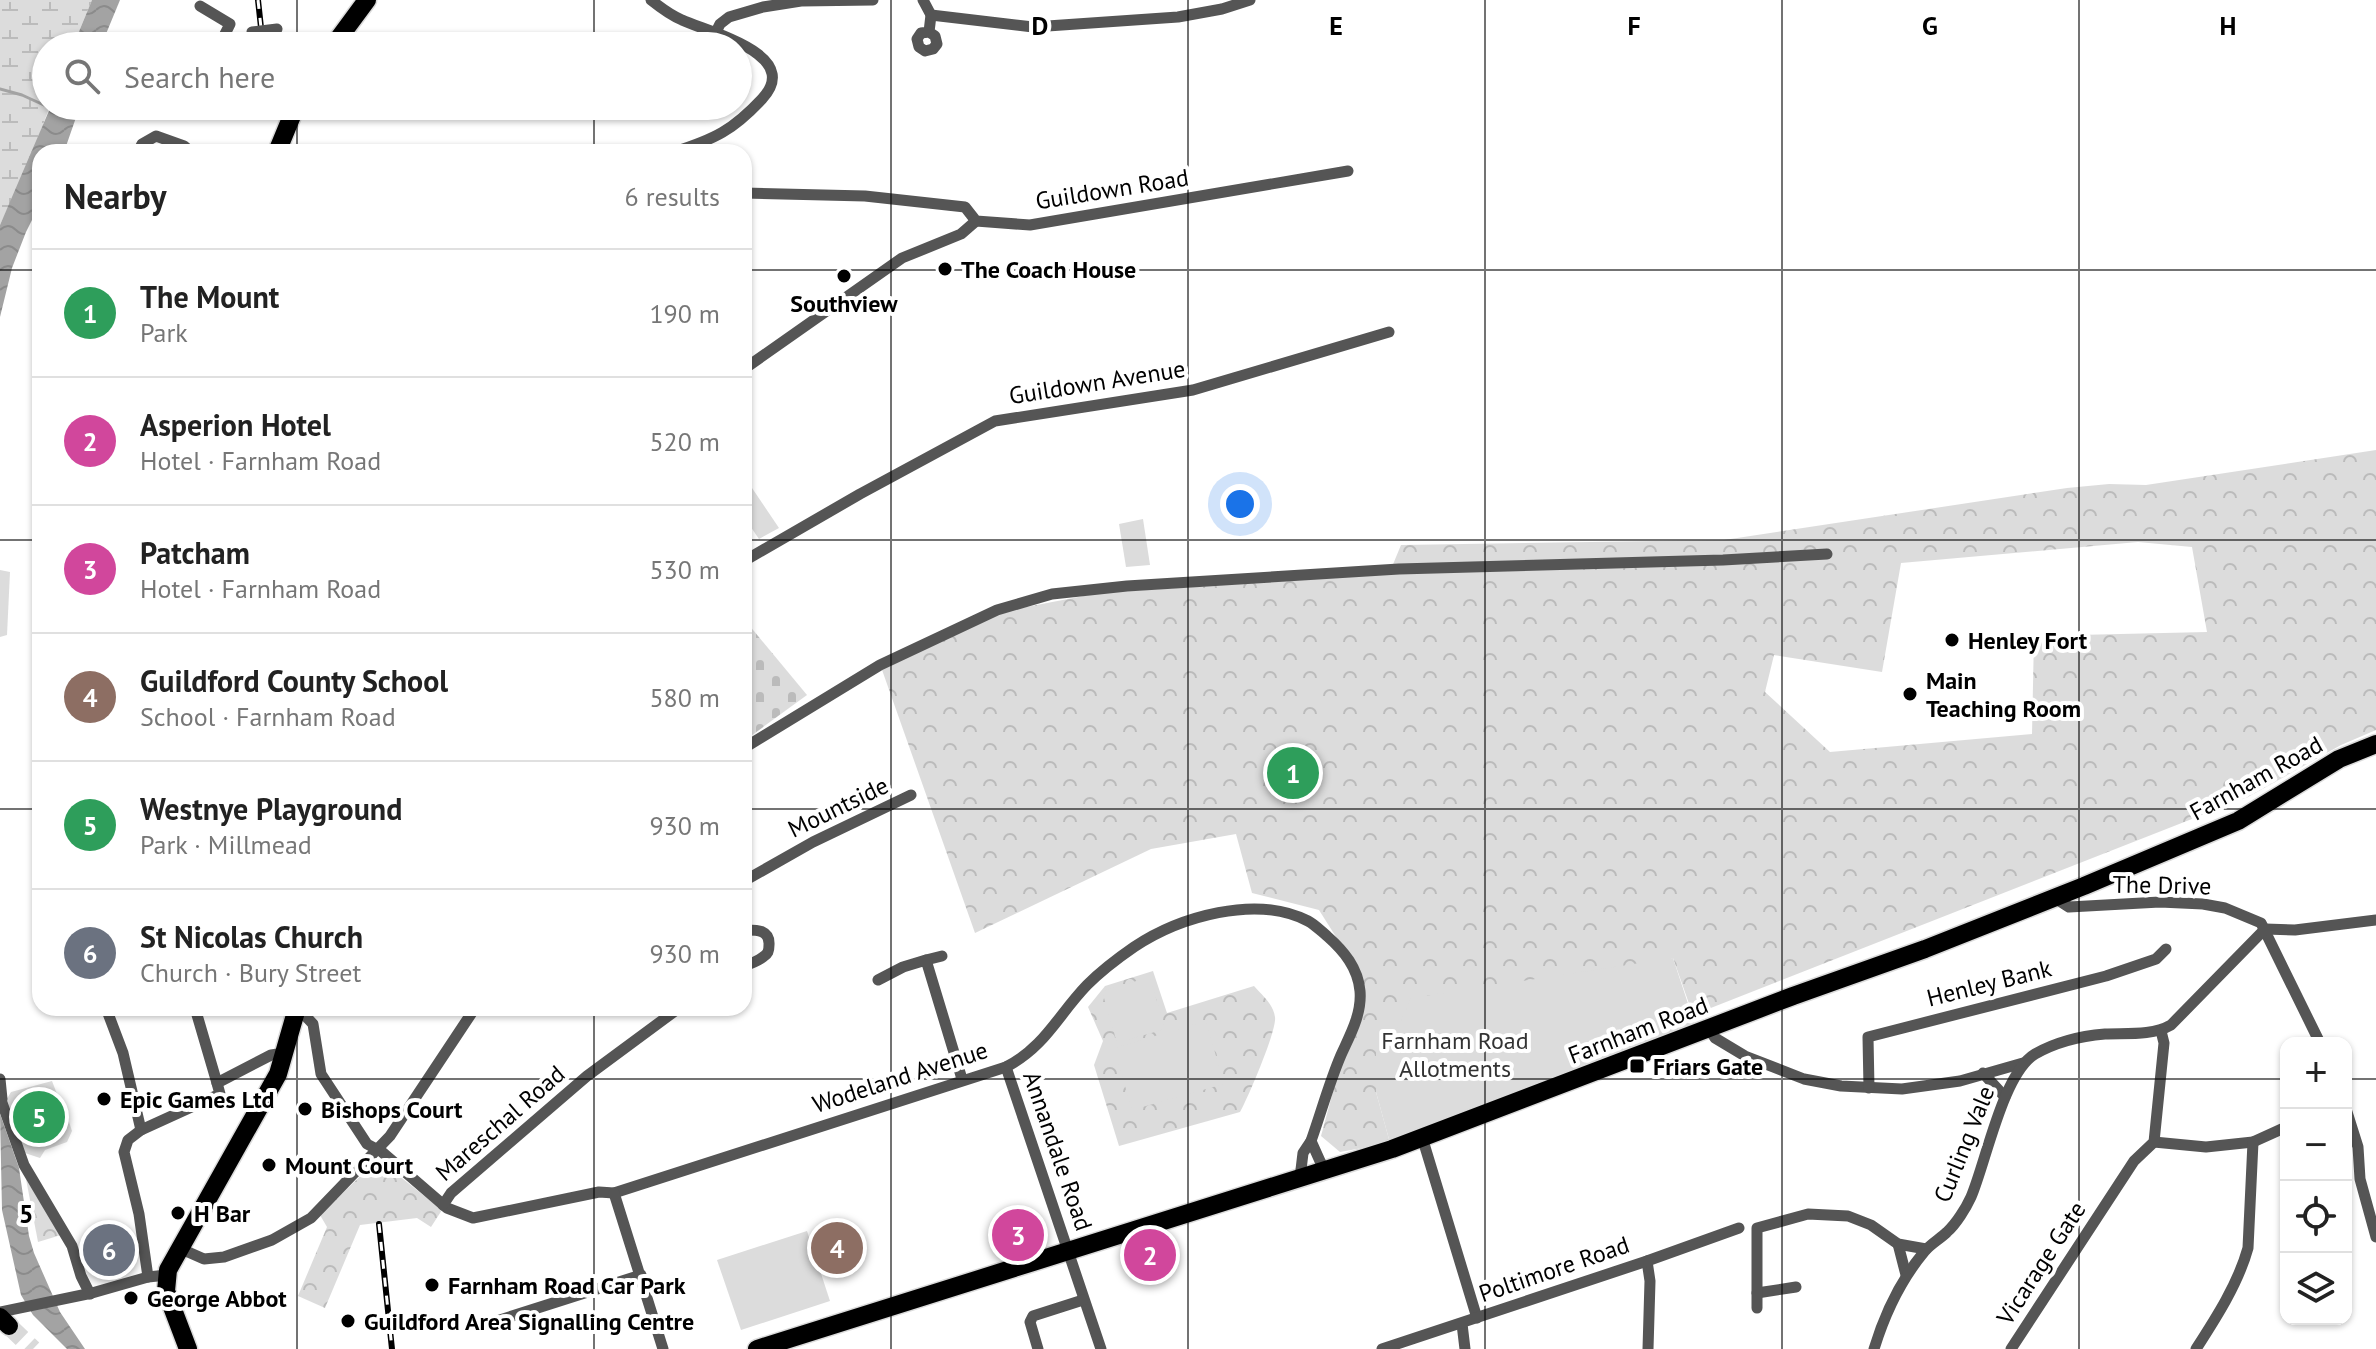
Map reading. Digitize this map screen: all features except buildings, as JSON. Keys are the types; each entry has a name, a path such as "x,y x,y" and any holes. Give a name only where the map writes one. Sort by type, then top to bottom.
{"main road":[{"path":"343,32 367,0"},
{"path":"280,144 290,120"},
{"name":"Farnham Road","path":"757,1349 1422,1137 2055,898 2238,821 2339,759 2376,744"},
{"path":"180,1349 160,1281 268,1094 296,1016"},
{"path":"160,1281 188,1349"}],"street":[{"path":"651,0 685,22 716,32 729,17 763,7 801,1 873,0"},
{"path":"923,0 931,15 929,32"},
{"path":"931,15 1033,27 1178,17 1250,0"},
{"path":"200,6 230,24 252,32 277,29"},
{"path":"226,32 230,24"},
{"path":"752,50 768,62 771,78 768,92 752,109"},
{"path":"694,144 725,132 742,120"},
{"path":"142,144 156,136 178,144"},
{"name":"Guildown Road","path":"752,193 865,196 965,207 976,221 1030,225 1348,171"},
{"path":"752,363 902,258 961,234 976,221"},
{"name":"Guildown Avenue","path":"752,556 995,421 1193,390 1389,332"},
{"path":"752,743 880,665 997,610 1052,594 1384,569 1827,554"},
{"name":"Mountside","path":"752,876 813,842 911,795"},
{"name":"The Drive","path":"2055,898 2069,907 2160,902 2203,904 2245,915 2261,923 2265,929"},
{"name":"Wodeland Avenue","path":"306,1016 313,1024 321,1074 367,1144 443,1205 473,1218 599,1192 614,1193 1006,1067 1044,1039 1087,985 1135,946 1183,921 1198,917 1227,910 1272,911 1307,921 1337,944 1355,967 1360,993 1349,1040 1311,1141 1303,1153 1300,1178"},
{"path":"1709,1029 1715,1038 1745,1056 1804,1079 1902,1089 1960,1081 2023,1063 2051,1047 2101,1034 2161,1031 2171,1025 2265,929 2295,930 2376,920"},
{"path":"2265,929 2317,1037"},
{"path":"752,930 761,930 769,940 769,950 764,957 752,962"},
{"name":"Henley Bank","path":"1869,1088 1868,1037 2106,976 2156,959 2166,949"},
{"path":"878,980 903,967 942,956"},
{"path":"926,960 962,1079"},
{"path":"109,1016 123,1053 141,1130"},
{"path":"197,1016 218,1088"},
{"path":"179,1248 197,1257 217,1259 266,1243 311,1218 378,1151 470,1016"},
{"name":"Mareschal Road","path":"443,1205 451,1193 587,1076 668,1016"},
{"path":"2161,1031 2164,1043 2154,1142 2206,1147 2253,1142 2280,1130"},
{"path":"4,1316 24,1307 160,1281 124,1152 128,1140 271,1055 285,1053"},
{"name":"Curling Vale","path":"1874,1349 1885,1314 1906,1275 1926,1249 1949,1231 1970,1200 2005,1097 2023,1063"},
{"name":"Annandale Road","path":"1006,1067 1101,1349"},
{"path":"1983,1073 2005,1097"},
{"path":"0,1079 1,1098 24,1165 72,1246 81,1276 82,1295"},
{"path":"2352,1129 2360,1156 2360,1179 2376,1237"},
{"path":"1422,1137 1477,1318"},
{"path":"1311,1141 1324,1170"},
{"name":"Vicarage Gate","path":"2011,1349 2134,1161 2154,1142"},
{"path":"2196,1349 2227,1298 2245,1260 2253,1142"},
{"path":"614,1193 663,1349"},
{"path":"1757,1308 1757,1228 1808,1214 1836,1214 1871,1225 1898,1244 1926,1249"},
{"name":"Poltimore Road","path":"1382,1349 1739,1228"},
{"path":"1898,1244 1906,1275"},
{"path":"1647,1261 1650,1281 1648,1349"},
{"path":"484,1325 641,1275"},
{"path":"1757,1293 1796,1287"},
{"path":"1038,1349 1030,1322 1033,1316 1083,1300"},
{"path":"1462,1324 1465,1349"}],"green space":[{"path":"0,0 92,0 79,32 32,32 32,120 45,120 0,225"},
{"path":"2376,450 2376,730 2341,745 2248,797 1693,1015 1673,958 1376,1092 1390,1143 1340,1152 1321,1136 1358,1012 1355,967 1319,910 1252,893 1236,834 1151,849 975,933 881,667 1006,611 1099,593 1389,574 1401,545 1724,540 2067,488 2109,484 2146,485","holes":["2138,542 2192,547 2207,632 2034,636 2032,734 1830,752 1765,692 1774,655 1882,672 1901,563"]},
{"path":"752,488 779,528 759,539 752,529"},
{"path":"1143,519 1150,565 1126,567 1119,524"},
{"path":"0,570 10,572 7,635 0,637"},
{"path":"752,629 807,695 752,735"},
{"name":"Farnham Road Allotments","path":"1673,958 1697,1031 1390,1143 1376,1092 1376,1044 1393,1039 1411,998"},
{"path":"1153,971 1167,1013 1254,986 1272,1008 1275,1017 1272,1035 1240,1112 1119,1146 1094,1065 1103,1041 1088,1007 1105,986"},
{"path":"1150,977 1165,1029 1117,1043 1102,991"},
{"path":"1206,1021 1224,1084 1132,1110 1114,1048"},
{"path":"52,1081 63,1119 69,1122 72,1131 67,1142 45,1150 40,1158 22,1152 5,1102 11,1092"},
{"path":"378,1159 442,1210 431,1227 417,1218 360,1225 325,1308 298,1296 327,1227 320,1215"},
{"path":"26,1179 61,1235 38,1242"},
{"path":"807,1231 830,1301 741,1330 717,1260"}],"water":[{"path":"92,0 120,0 107,32 79,32"},
{"path":"45,120 75,120 67,144 35,144"},
{"path":"32,150 32,220 12,268 0,317 0,225"},
{"path":"0,1114 19,1168 34,1253 60,1312 85,1349 67,1349 33,1315 21,1295 2,1210"}],"waterway":[{"path":"0,89 32,100"}],"tunnel":[{"path":"9,1326 33,1349"}],"railway":[{"path":"258,0 261,32"},
{"path":"379,1224 392,1349"}],"place":[{"name":"The Coach House","path":"945,269"},
{"name":"Southview","path":"844,276"},
{"name":"Henley Fort","path":"1952,640"},
{"name":"Main Teaching Room","path":"1910,694"},
{"name":"The Mount","path":"1293,773"},
{"name":"Friars Gate","path":"1637,1066"},
{"name":"Epic Games Ltd","path":"104,1099"},
{"name":"Bishops Court","path":"305,1109"},
{"name":"Westnye Playground","path":"39,1117"},
{"name":"Mount Court","path":"269,1165"},
{"name":"H Bar","path":"178,1213"},
{"name":"Patcham","path":"1018,1235"},
{"name":"Guildford County School","path":"837,1248"},
{"name":"St Nicolas Church","path":"109,1250"},
{"name":"Asperion Hotel","path":"1150,1255"},
{"name":"Farnham Road Car Park","path":"432,1285"},
{"name":"George Abbot","path":"131,1298"},
{"name":"Guildford Area Signalling Centre","path":"348,1321"}]}
